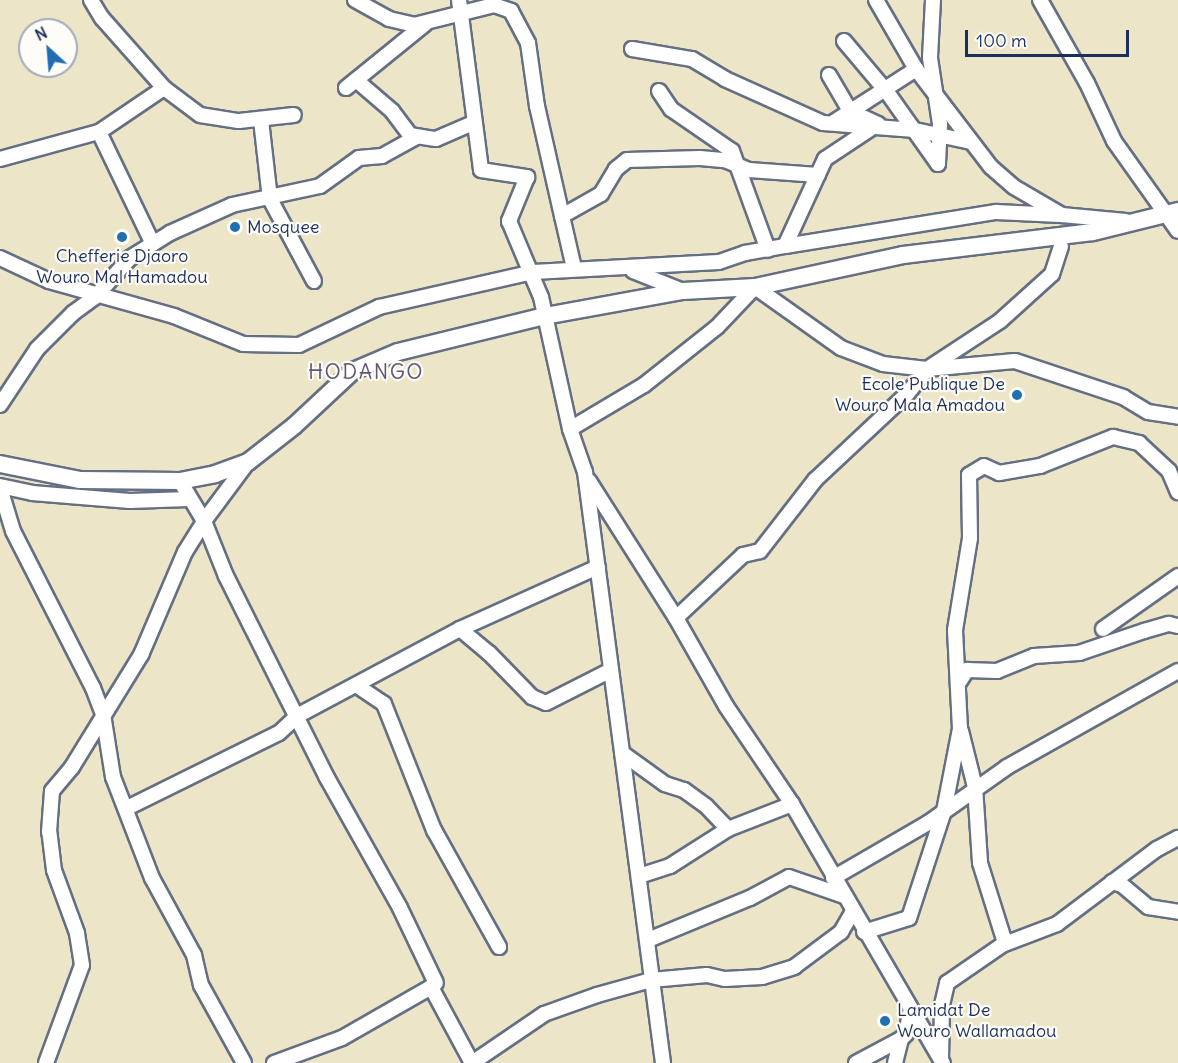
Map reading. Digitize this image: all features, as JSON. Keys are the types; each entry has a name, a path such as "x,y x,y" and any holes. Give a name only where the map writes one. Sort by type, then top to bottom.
{"main road":[{"path":"0,464 80,480 180,481 215,474 248,462 294,426 353,371 398,352 545,316 683,291 755,287 903,255 1093,232 1174,215"}],"street":[{"path":"91,0 102,18 164,88 200,115 220,121 294,116"},
{"path":"356,0 389,19 414,25 462,16 494,5 511,11 522,27 574,268"},
{"path":"459,0 473,123 481,170 527,177 509,221 534,272 570,429 585,472 597,497 676,618 726,706 792,804 864,932 942,1061"},
{"path":"876,0 916,69 991,167 1014,187 1062,215"},
{"path":"844,41 884,88 938,164 939,137 930,58 933,0"},
{"path":"1040,0 1087,83 1114,141 1174,215 1178,231"},
{"path":"425,24 351,84 416,137 436,139 473,123"},
{"path":"632,49 679,54 764,98 823,123 834,122 915,130 939,137 971,142"},
{"path":"834,122 916,69"},
{"path":"829,75 850,111 879,127"},
{"path":"0,159 99,132 164,88"},
{"path":"659,90 671,109 732,152 768,250"},
{"path":"261,120 270,200 314,281"},
{"path":"785,246 825,159 879,127"},
{"path":"99,132 153,244"},
{"path":"0,405 37,349 72,313 95,297 118,269 153,244 232,205 270,200 320,186 358,158 382,156 416,137"},
{"path":"562,216 602,194 616,169 627,160 700,158 725,160 736,167 818,175"},
{"path":"0,258 95,297 174,316 243,344 280,347 319,337 379,307 534,272 574,268 622,268 719,262 745,253 996,212 1124,221 1174,215"},
{"path":"676,618 743,555 760,551 815,480 907,394 927,369 1000,321 1052,274 1061,246"},
{"path":"622,268 683,291"},
{"path":"570,429 644,386 717,327 755,287 841,348 883,364 927,369 1015,361 1123,397 1148,412 1178,417"},
{"path":"1005,944 980,863 975,787 960,729 955,630 970,538 969,475 984,466 999,473 1040,466 1113,437 1139,443 1169,471 1178,492"},
{"path":"46,1063 82,965 77,933 54,870 49,803 52,791 72,767 141,655 185,552 204,520 248,462"},
{"path":"585,472 663,1063"},
{"path":"180,481 204,520 226,576 374,866 405,917 436,983"},
{"path":"189,499 130,501 32,493 0,487 13,531 67,632 103,714 113,777 127,808 152,878 194,955 201,985 244,1063"},
{"path":"127,808 279,733 297,716 460,629 598,567"},
{"path":"1104,629 1178,576"},
{"path":"958,684 967,670 997,671 1034,656 1079,653 1169,624 1178,626"},
{"path":"460,629 489,652 532,697 546,703 611,670"},
{"path":"833,878 944,810 975,787 1178,671"},
{"path":"357,685 384,705 435,830 499,947"},
{"path":"864,932 909,918 944,810 960,729"},
{"path":"622,753 665,784 684,790 706,806 728,829"},
{"path":"639,876 670,866 728,829 792,804"},
{"path":"942,1061 942,1005 947,983 1005,944 1057,924 1112,882 1178,838"},
{"path":"648,940 750,898 789,877 844,896"},
{"path":"1112,882 1122,885 1148,907 1178,912"},
{"path":"274,1063 342,1038 431,987 472,1063 544,1014 651,980 707,975 724,979 762,977 794,967 841,932 853,911"},
{"path":"856,1063 901,1039 906,1034 911,1009"},
{"path":"895,1063 901,1039"}],"place":[{"name":"Mosquee","path":"235,227"},
{"name":"Chefferie Djaoro Wouro Mal Hamadou","path":"122,237"},
{"name":"Ecole Publique De Wouro Mala Amadou","path":"1017,395"},
{"name":"Lamidat De Wouro Wallamadou","path":"885,1021"}],"district":[{"name":"HODANGO","path":"366,372"}]}
